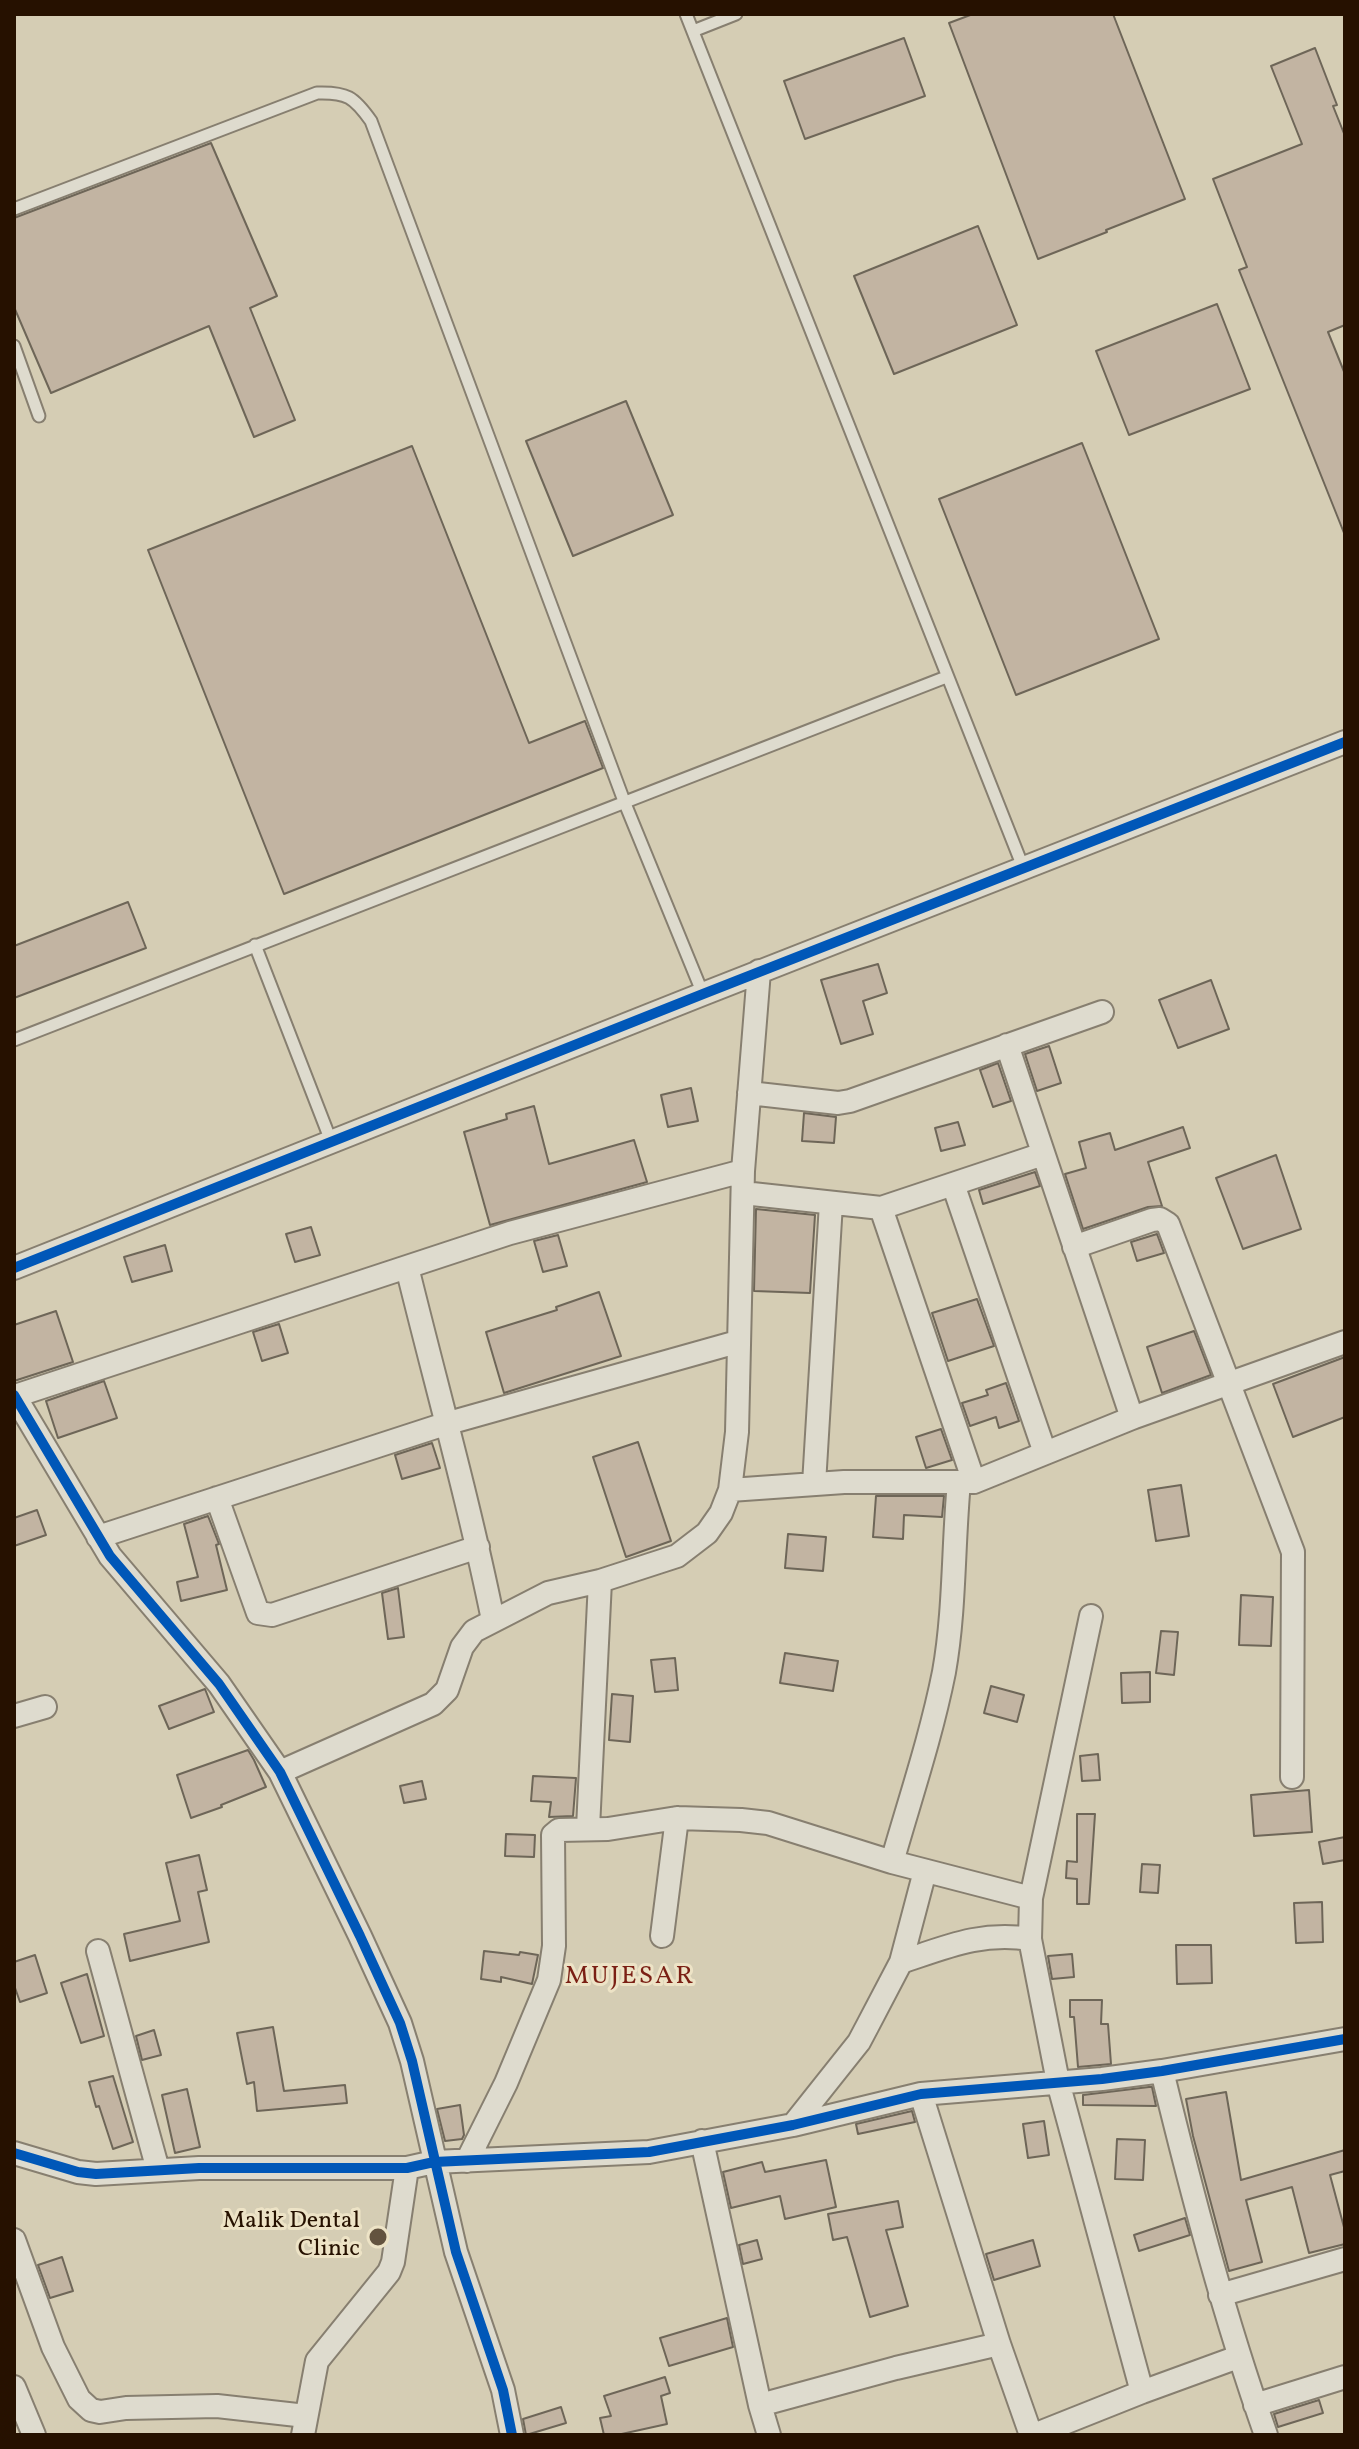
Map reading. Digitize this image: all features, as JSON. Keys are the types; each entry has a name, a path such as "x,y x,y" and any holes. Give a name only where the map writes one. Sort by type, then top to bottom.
{"street":[{"path":"14,1268 759,971 1345,742"},
{"path":"280,1772 433,1704 447,1690 462,1647 474,1631 548,1593 600,1581 677,1556 707,1533 721,1513 730,1490 737,1432 743,1182 759,971"},
{"path":"749,1093 838,1103 850,1101 1102,1012"},
{"path":"1007,1045 1132,1418"},
{"path":"512,2435 503,2390 456,2252 412,2061 400,2023 280,1772 219,1684 110,1556 22,1424 14,1396 510,1233 743,1182 831,1203 881,1208 1043,1154"},
{"path":"953,1184 1045,1453"},
{"path":"814,1484 831,1203"},
{"path":"881,1208 966,1482 944,1670 892,1862"},
{"path":"1074,1247 1152,1220 1160,1219 1168,1224 1293,1552 1292,1777"},
{"path":"407,1267 478,1547 493,1620"},
{"path":"98,1537 445,1424 737,1342"},
{"path":"730,1490 814,1484 966,1482 1132,1418 1345,1342"},
{"path":"217,1498 258,1613 272,1615 478,1547"},
{"path":"588,1828 600,1581"},
{"path":"1091,1616 1031,1898 1030,1939 1058,2082 1142,2392"},
{"path":"14,1716 45,1707"},
{"path":"662,1936 677,1818"},
{"path":"467,2161 506,2083 549,1980 554,1946 553,1835 559,1830 626,1827 677,1818 768,1823 892,1862 1031,1898"},
{"path":"793,2125 859,2042 901,1962 925,1871"},
{"path":"901,1962 984,1937 1008,1935 1030,1939"},
{"path":"98,1951 158,2170"},
{"path":"14,2153 78,2172 114,2174 199,2168 407,2168 434,2162 649,2152 793,2125 921,2094 1162,2071 1345,2039"},
{"path":"1162,2071 1198,2220 1238,2357 1266,2435"},
{"path":"921,2094 999,2344 1032,2435 1238,2357"},
{"path":"702,2141 769,2435"},
{"path":"14,2240 53,2347 79,2399 91,2410 217,2406 304,2426 317,2361 389,2272 393,2262 407,2168"},
{"path":"1220,2295 1345,2259"},
{"path":"760,2405 999,2344"},
{"path":"1255,2405 1345,2377"},
{"path":"14,2387 34,2435"}],"lane":[{"path":"686,14 1023,867"},
{"path":"693,31 736,14"},
{"path":"14,209 317,93 339,93 358,102 371,121 624,801 703,994"},
{"path":"14,346 39,416"},
{"path":"14,1040 946,677"},
{"path":"255,945 331,1141"}],"building":[{"path":"973,14 1113,14 1185,199 1038,259 949,23"},
{"path":"904,38 925,96 805,139 784,81"},
{"path":"1315,48 1337,105 1333,106 1345,136 1345,325 1328,332 1345,374 1344,533 1239,270 1247,267 1213,179 1302,144 1271,66"},
{"path":"211,143 277,296 250,308 295,420 254,437 209,326 51,393 14,307 14,218"},
{"path":"978,226 1017,325 894,374 854,276"},
{"path":"1217,304 1250,389 1129,435 1096,351"},
{"path":"626,401 673,515 573,556 526,441"},
{"path":"1082,443 1159,639 1016,695 939,499"},
{"path":"412,446 529,743 585,721 603,768 284,894 148,550"},
{"path":"128,902 146,948 14,998 14,946"},
{"path":"878,964 887,993 863,1001 873,1034 841,1044 821,980"},
{"path":"1211,980 1229,1029 1178,1048 1159,1000"},
{"path":"1049,1046 1061,1083 1037,1091 1025,1054"},
{"path":"998,1063 1011,1101 993,1107 980,1070"},
{"path":"691,1088 698,1121 668,1127 661,1095"},
{"path":"534,1106 549,1164 634,1140 647,1182 490,1225 464,1132 507,1119 506,1114"},
{"path":"804,1113 836,1117 834,1143 802,1141"},
{"path":"958,1122 965,1145 941,1151 935,1128"},
{"path":"1183,1127 1190,1148 1148,1162 1162,1206 1148,1207 1083,1229 1065,1174 1086,1168 1079,1142 1110,1133 1115,1150"},
{"path":"1276,1155 1301,1229 1243,1249 1216,1178"},
{"path":"1035,1172 1040,1186 983,1204 979,1190"},
{"path":"756,1209 815,1215 810,1293 754,1291"},
{"path":"311,1227 320,1255 295,1262 286,1234"},
{"path":"1157,1234 1164,1253 1137,1261 1131,1242"},
{"path":"558,1235 567,1266 543,1272 534,1241"},
{"path":"165,1245 172,1271 132,1282 124,1257"},
{"path":"599,1292 621,1356 504,1393 486,1332 557,1310 556,1307"},
{"path":"977,1299 994,1346 948,1361 932,1313"},
{"path":"56,1311 73,1362 14,1381 14,1325"},
{"path":"279,1324 288,1353 262,1361 253,1332"},
{"path":"1194,1331 1211,1375 1162,1393 1147,1347"},
{"path":"1345,1357 1345,1417 1293,1437 1273,1384"},
{"path":"104,1381 117,1418 58,1438 46,1401"},
{"path":"1006,1383 1019,1421 999,1428 996,1417 970,1426 962,1403 988,1395 986,1390"},
{"path":"941,1429 952,1460 926,1468 916,1437"},
{"path":"638,1442 671,1541 626,1557 593,1457"},
{"path":"432,1443 440,1468 402,1479 395,1455"},
{"path":"1181,1485 1189,1536 1156,1541 1148,1490"},
{"path":"876,1496 944,1496 942,1517 904,1515 903,1539 873,1537"},
{"path":"37,1510 46,1535 14,1546 14,1518"},
{"path":"208,1516 219,1544 216,1545 227,1590 181,1601 177,1582 198,1577 184,1524"},
{"path":"788,1534 826,1537 823,1571 785,1568"},
{"path":"398,1588 404,1637 388,1639 382,1593"},
{"path":"1241,1595 1273,1597 1271,1646 1239,1645"},
{"path":"1161,1631 1178,1632 1174,1675 1156,1673"},
{"path":"785,1653 838,1661 833,1691 780,1683"},
{"path":"675,1658 678,1690 655,1692 651,1660"},
{"path":"1150,1672 1150,1702 1122,1703 1121,1673"},
{"path":"991,1686 1024,1695 1017,1722 984,1713"},
{"path":"205,1689 214,1712 169,1729 159,1706"},
{"path":"612,1694 633,1696 630,1742 609,1740"},
{"path":"248,1750 266,1787 191,1818 177,1775"},
{"path":"1098,1754 1100,1780 1082,1781 1080,1756"},
{"path":"533,1776 576,1778 573,1816 549,1817 551,1802 531,1801"},
{"path":"422,1781 426,1799 404,1803 400,1786"},
{"path":"1309,1790 1312,1832 1254,1836 1251,1795"},
{"path":"1077,1814 1095,1814 1089,1904 1077,1904 1077,1879 1066,1878 1067,1861 1077,1862"},
{"path":"506,1834 535,1835 534,1857 505,1856"},
{"path":"1345,1837 1345,1860 1323,1864 1319,1842"},
{"path":"199,1855 207,1890 198,1892 209,1942 130,1961 124,1934 180,1921 166,1863"},
{"path":"1142,1864 1160,1865 1158,1893 1140,1892"},
{"path":"1322,1902 1323,1942 1296,1943 1294,1903"},
{"path":"1176,1945 1211,1945 1212,1983 1177,1984"},
{"path":"484,1951 538,1955 532,1984 501,1977 501,1982 481,1979"},
{"path":"1072,1954 1074,1977 1052,1979 1048,1956"},
{"path":"35,1955 47,1993 20,2002 14,1985 14,1962"},
{"path":"87,1974 104,2036 81,2043 61,1983"},
{"path":"1070,2000 1102,2000 1101,2024 1108,2024 1111,2064 1078,2067"},
{"path":"273,2027 284,2091 345,2085 347,2103 257,2111 254,2082 247,2084 237,2033"},
{"path":"154,2030 161,2055 142,2060 136,2036"},
{"path":"113,2076 133,2142 113,2149 89,2082"},
{"path":"1152,2087 1156,2106 1083,2105 1083,2095"},
{"path":"187,2089 200,2147 175,2153 162,2095"},
{"path":"1226,2092 1241,2180 1345,2150 1345,2171 1330,2175 1345,2231 1345,2244 1309,2253 1292,2187 1246,2200 1262,2262 1229,2271 1186,2099"},
{"path":"460,2105 464,2135 462,2139 445,2141 437,2109"},
{"path":"912,2111 915,2122 858,2134 856,2124"},
{"path":"1044,2121 1049,2155 1028,2158 1023,2124"},
{"path":"1117,2139 1145,2140 1143,2180 1115,2179"},
{"path":"826,2160 836,2207 785,2219 780,2196 731,2208 723,2172 762,2162 765,2172"},
{"path":"898,2201 903,2227 886,2230 908,2306 870,2317 847,2237 833,2240 828,2214"},
{"path":"1185,2218 1190,2235 1139,2251 1134,2235"},
{"path":"757,2240 762,2259 743,2264 739,2245"},
{"path":"1033,2240 1040,2266 994,2280 986,2254"},
{"path":"62,2257 73,2291 50,2298 38,2265"},
{"path":"727,2318 733,2347 669,2366 660,2338"},
{"path":"665,2377 670,2393 661,2396 667,2424 604,2435 600,2418 611,2416 604,2396"},
{"path":"1319,2400 1323,2413 1278,2427 1274,2414"},
{"path":"561,2407 566,2423 526,2435 523,2419"}],"cycle path":[{"path":"14,1268 1345,742"},
{"path":"14,1395 110,1556 219,1684 280,1772 360,1936 400,2023 412,2061 456,2252 503,2390 512,2435"},
{"path":"14,2153 78,2172 96,2174 199,2168 407,2168 434,2162 649,2152 793,2125 921,2094 1102,2079 1345,2039"}],"place":[{"name":"Malik Dental Clinic","path":"378,2237"}],"district":[{"name":"MUJESAR","path":"630,1978"}]}
